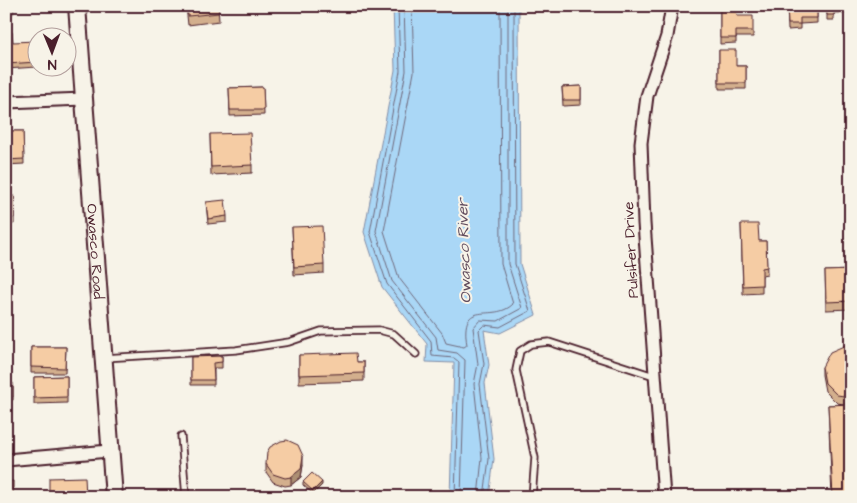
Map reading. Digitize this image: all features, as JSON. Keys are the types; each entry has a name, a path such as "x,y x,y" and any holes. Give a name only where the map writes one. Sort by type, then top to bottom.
{"main road":[{"name":"Owasco Road","path":"77,6 114,497"}],"street":[{"name":"Pulsifer Drive","path":"664,497 654,376 641,143 647,96 667,36 672,6"},
{"path":"6,102 84,99"},
{"path":"6,460 110,451"}],"lane":[{"path":"103,358 226,351 289,342 321,331 379,330 394,334 416,354"},
{"path":"532,497 535,458 516,370 520,351 531,344 549,342 654,376"},
{"path":"181,436 186,497"}],"water":[{"name":"Owasco River","path":"393,6 519,6 520,264 536,315 500,333 484,330 489,365 485,383 494,459 489,497 450,497 454,363 426,362 427,344 382,287 364,232 395,70"}],"building":[{"path":"6,6 13,6 13,8 6,9"},
{"path":"187,6 218,6 219,13 188,16"},
{"path":"787,6 817,6 817,18 800,18 800,24 788,24"},
{"path":"827,6 851,7 834,8 834,15 827,15"},
{"path":"720,10 736,10 737,16 753,16 753,31 736,31 736,38 720,38"},
{"path":"12,32 13,42 28,41 28,63 6,64 6,33"},
{"path":"719,50 736,50 736,66 746,66 746,83 719,83"},
{"path":"581,86 581,100 563,100 562,87"},
{"path":"263,87 264,110 230,110 229,88"},
{"path":"6,131 23,131 24,159 6,160"},
{"path":"250,133 252,165 211,167 210,134"},
{"path":"14,196 14,218 6,219 6,197"},
{"path":"225,200 227,216 208,219 206,202"},
{"path":"741,224 758,224 759,241 766,241 767,267 762,268 762,285 743,286"},
{"path":"322,226 324,265 294,267 292,227"},
{"path":"851,270 851,301 826,302 825,271"},
{"path":"846,345 851,346 851,397 837,395 825,383 822,367 830,352"},
{"path":"31,347 66,347 65,368 31,367"},
{"path":"356,353 357,362 364,362 364,373 299,375 299,355"},
{"path":"222,356 222,362 213,363 214,380 191,380 191,357"},
{"path":"67,376 67,397 34,398 34,377"},
{"path":"6,383 13,383 13,397 6,397"},
{"path":"851,404 851,497 833,497 828,405"},
{"path":"287,440 298,445 303,456 301,469 291,477 285,478 273,474 266,464 267,452 270,447"},
{"path":"312,473 322,482 313,491 303,482"},
{"path":"85,477 86,497 49,497 49,478"},
{"path":"6,481 13,481 13,497 6,497"}]}
